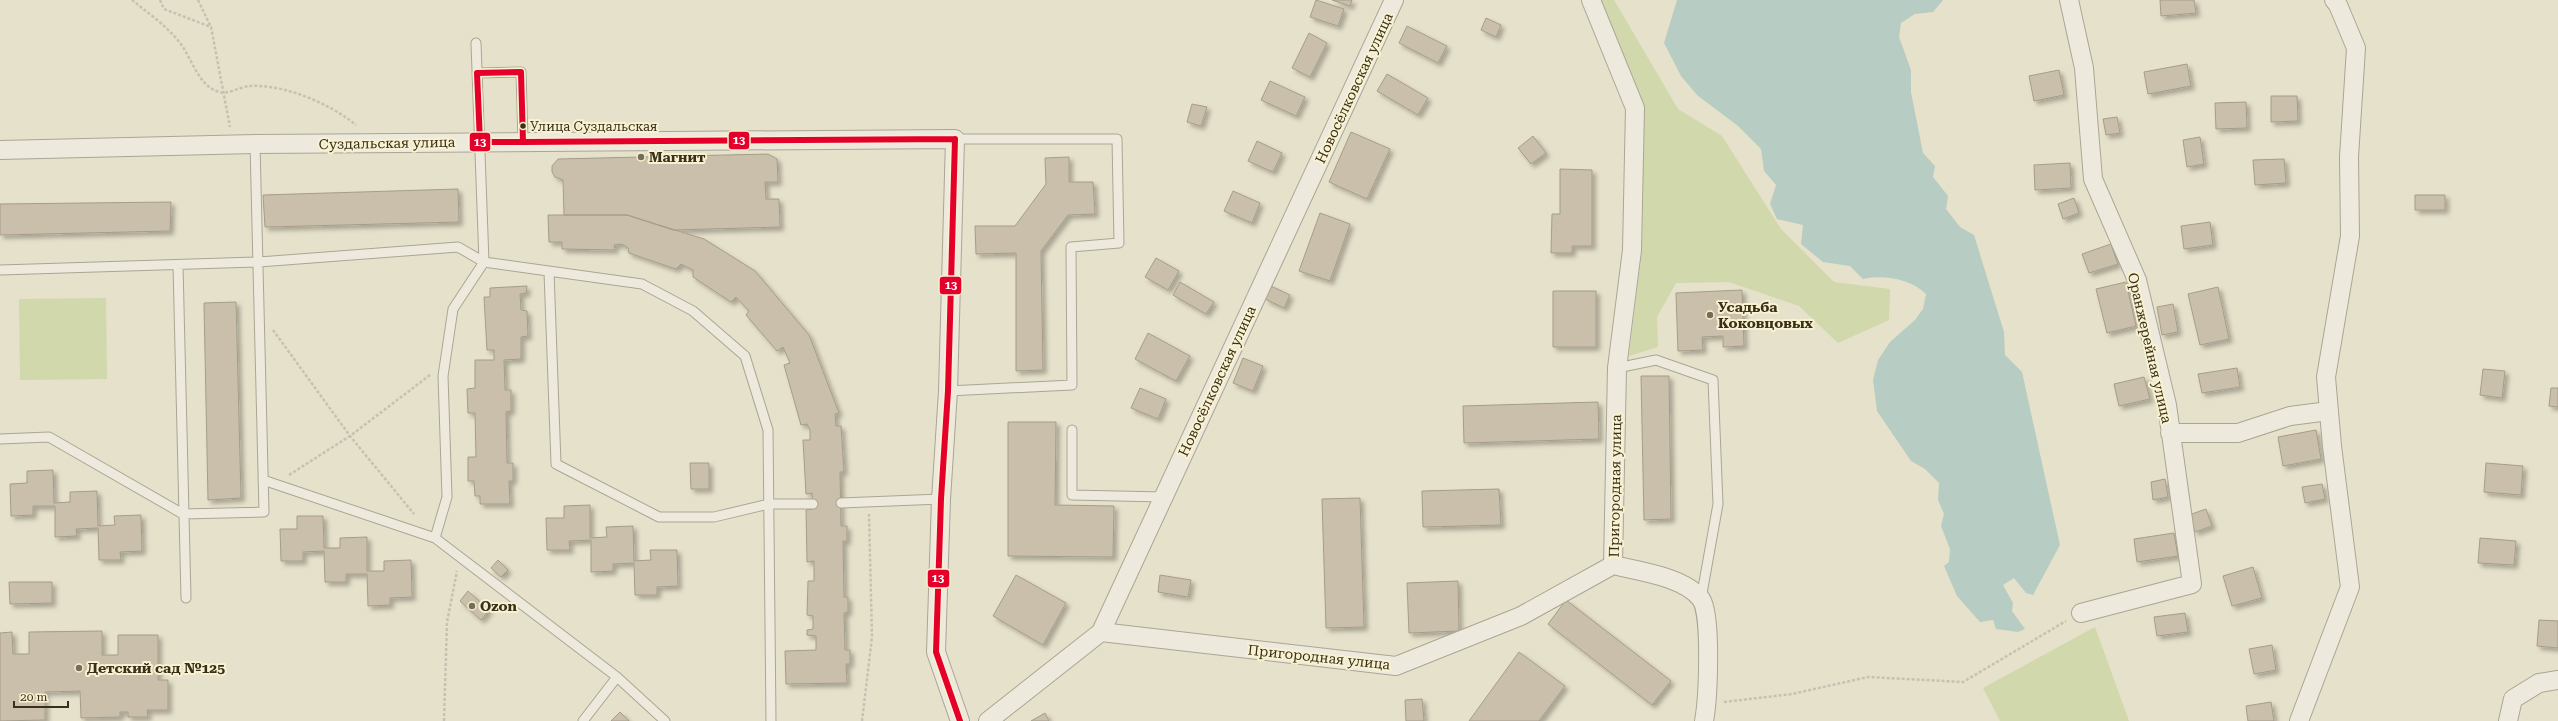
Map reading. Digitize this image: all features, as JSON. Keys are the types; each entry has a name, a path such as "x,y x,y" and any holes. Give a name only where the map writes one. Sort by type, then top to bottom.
{"street":[{"name":"Новосёлковская улица","path":"988,721 1101,632 1394,0"},
{"name":"Пригородная улица","path":"1101,632 1396,666 1520,616 1613,565 1617,368 1632,250 1635,108 1591,0"},
{"name":"Оранжерейная улица","path":"2069,0 2084,68 2093,179 2137,280 2167,405 2192,584 2081,613"},
{"path":"2298,721 2350,587 2326,377 2350,236 2349,157 2356,48 2338,5 2334,0"},
{"path":"955,139 948,391 941,499 936,652 960,721"},
{"name":"Суздальская улица","path":"0,150 256,144 955,139"},
{"path":"2170,433 2238,433 2290,416 2329,411"},
{"path":"1613,565 1678,582 1701,599 1707,625 1705,713"},
{"path":"2508,721 2513,699 2539,683 2558,680"}],"lane":[{"path":"435,538 447,497 444,365 453,309 484,262 476,43"},
{"path":"477,73 521,72 523,142"},
{"path":"948,391 1072,385 1071,247 1119,243 1117,139 955,139"},
{"path":"0,439 49,437 183,514 264,512 256,144"},
{"path":"0,270 259,262 458,247 484,262 642,284 694,311 745,356 768,430 771,721"},
{"path":"178,265 186,598"},
{"path":"550,272 556,464 659,518 714,517 769,504 813,504"},
{"path":"1617,368 1656,360 1713,380 1718,504 1701,599"},
{"path":"1072,430 1072,495 1164,497"},
{"path":"263,480 435,538 616,677 666,721"},
{"path":"841,503 941,499"},
{"path":"583,721 616,677"}],"path":[{"path":"132,0 180,43 192,66 209,87 223,92 249,86 282,90 320,103 355,124 372,143"},
{"path":"160,0 164,9 211,27"},
{"path":"198,0 211,27 233,145"},
{"path":"260,312 350,436 414,514"},
{"path":"275,484 350,436 444,365"},
{"path":"862,721 872,638 869,502"},
{"path":"444,721 447,622 459,557"},
{"path":"1705,713 1868,677 1963,682 2081,613"}],"green space":[{"path":"1596,0 1614,0 1678,109 1722,136 1781,229 1834,282 1890,289 1889,320 1838,343 1799,306 1729,282 1676,283 1657,317 1658,347 1629,356 1642,251 1643,119"},
{"path":"106,298 107,379 20,380 19,299"},
{"path":"2095,627 2129,721 2000,721 1983,688"}],"shaded area":[{"path":"1677,0 1943,0 1933,12 1915,14 1901,23 1899,37 1911,70 1911,92 1923,153 1935,166 1933,177 1948,196 1946,209 1960,227 1974,235 2004,332 2005,355 2022,372 2060,545 2033,595 2026,593 2014,578 2003,585 2013,603 2012,611 2025,629 2018,632 1996,629 1993,620 1980,622 1957,596 1944,566 1949,562 1950,549 1941,526 1944,514 1938,500 1939,483 1925,469 1911,461 1877,411 1873,380 1878,360 1890,342 1915,320 1923,309 1926,294 1905,281 1879,277 1863,279 1850,266 1823,262 1801,244 1803,225 1777,219 1770,204 1776,185 1764,171 1761,149 1738,126 1697,95 1681,76 1664,43"}],"building":[{"path":"1316,0 1344,9 1338,26 1310,17"},
{"path":"1332,0 1352,0 1350,6"},
{"path":"2160,0 2194,0 2196,13 2161,16"},
{"path":"1486,18 1501,25 1496,37 1481,30"},
{"path":"1407,26 1447,46 1438,63 1399,43"},
{"path":"1309,33 1327,43 1310,77 1292,68"},
{"path":"2187,64 2191,86 2148,94 2144,72"},
{"path":"2059,70 2064,95 2034,101 2029,76"},
{"path":"1387,74 1428,98 1418,115 1377,91"},
{"path":"1270,81 1305,97 1296,116 1261,100"},
{"path":"2271,96 2297,96 2298,121 2271,122"},
{"path":"2246,102 2247,128 2216,129 2215,103"},
{"path":"1192,104 1207,107 1201,126 1187,122"},
{"path":"2117,117 2120,133 2106,135 2103,119"},
{"path":"1351,132 1390,149 1367,199 1329,182"},
{"path":"1533,136 1546,153 1531,164 1518,148"},
{"path":"2200,137 2204,164 2187,167 2183,140"},
{"path":"1257,141 1282,153 1273,172 1248,161"},
{"path":"768,154 777,159 778,182 765,182 766,199 779,199 780,227 673,230 627,215 564,215 563,180 555,177 552,172 552,166 558,159"},
{"path":"1069,157 1069,182 1093,182 1095,214 1068,215 1041,251 1043,370 1016,371 1016,253 976,254 975,226 1015,226 1046,184 1045,158"},
{"path":"2284,159 2286,183 2255,185 2253,160"},
{"path":"2070,163 2071,188 2035,190 2034,165"},
{"path":"1560,169 1592,170 1592,246 1572,246 1572,253 1551,253 1552,214 1560,214"},
{"path":"458,189 459,222 265,227 263,195"},
{"path":"1233,191 1260,203 1252,223 1224,211"},
{"path":"2415,195 2445,195 2445,210 2415,210"},
{"path":"2074,198 2079,213 2063,219 2058,204"},
{"path":"171,202 170,231 0,235 0,204"},
{"path":"1320,213 1350,224 1330,281 1299,271"},
{"path":"548,215 627,215 704,239 755,271 809,335 839,413 835,414 836,426 841,426 844,472 840,472 841,526 847,526 847,541 843,541 844,597 848,597 848,612 844,613 845,650 850,650 850,664 846,664 847,683 786,684 785,651 816,650 816,636 807,635 807,630 813,629 813,616 807,615 808,581 814,581 814,561 807,562 806,510 813,509 812,493 806,494 803,440 810,440 810,430 807,424 801,425 784,365 790,363 783,347 777,351 746,315 749,311 736,297 731,302 693,277 693,270 681,264 676,269 629,253 628,248 622,244 614,245 615,250 562,249 562,242 549,242"},
{"path":"2210,222 2213,245 2184,249 2181,226"},
{"path":"2111,244 2118,264 2089,273 2082,254"},
{"path":"1156,258 1179,271 1168,290 1145,277"},
{"path":"1180,282 1214,302 1206,314 1173,295"},
{"path":"2126,282 2136,326 2107,333 2096,289"},
{"path":"527,286 526,293 520,294 521,310 527,311 528,336 521,337 521,359 504,360 505,390 511,390 511,411 506,412 507,463 513,463 513,481 509,481 510,504 480,504 480,496 475,496 474,481 468,481 468,457 476,457 475,413 468,413 467,389 475,388 475,360 494,360 494,350 487,350 484,297 490,297 490,288"},
{"path":"1271,286 1290,295 1284,308 1265,299"},
{"path":"2218,287 2229,339 2200,345 2188,294"},
{"name":"Усадьба Коковцовых","path":"1742,290 1744,346 1723,347 1723,336 1702,337 1703,350 1678,351 1676,293"},
{"path":"1553,291 1596,291 1596,347 1553,347"},
{"path":"236,302 241,498 208,500 204,303"},
{"path":"2173,304 2178,332 2162,335 2157,307"},
{"path":"1148,333 1190,356 1176,381 1135,359"},
{"path":"1243,358 1263,366 1253,391 1233,383"},
{"path":"2237,368 2240,387 2202,393 2198,374"},
{"path":"2483,369 2505,371 2502,398 2480,395"},
{"path":"1641,376 1669,376 1671,519 1644,520"},
{"path":"2144,377 2150,399 2119,406 2114,384"},
{"path":"1140,388 1166,399 1158,419 1131,408"},
{"path":"2551,388 2558,388 2558,407 2549,406"},
{"path":"1598,402 1599,439 1464,443 1463,406"},
{"path":"1008,422 1056,422 1055,505 1114,506 1113,557 1008,556"},
{"path":"2316,430 2321,459 2283,466 2278,437"},
{"path":"690,463 709,463 709,489 691,489"},
{"path":"2486,463 2523,466 2521,495 2484,492"},
{"path":"53,470 54,503 70,502 70,492 97,491 98,526 115,525 114,516 141,515 142,551 120,552 121,560 99,560 98,528 76,529 77,536 55,537 55,506 33,506 33,515 11,516 10,484 27,483 27,471"},
{"path":"2165,479 2168,497 2153,500 2151,482"},
{"path":"2322,484 2325,499 2305,503 2302,487"},
{"path":"1499,489 1501,525 1423,527 1422,491"},
{"path":"1360,498 1364,627 1326,628 1322,499"},
{"path":"590,505 590,538 607,537 606,527 633,526 634,561 651,560 650,550 677,550 678,586 657,587 657,595 635,595 634,563 613,564 613,571 591,572 591,540 569,541 570,550 547,550 546,518 564,518 564,506"},
{"path":"2206,509 2212,526 2195,532 2189,515"},
{"path":"297,516 323,516 324,548 340,548 340,538 367,537 367,571 384,571 384,561 411,560 412,597 390,598 390,605 368,606 367,574 346,574 346,582 325,582 324,551 303,552 303,561 281,561 280,529 297,529"},
{"path":"2174,533 2178,556 2137,562 2134,539"},
{"path":"2480,538 2516,541 2514,565 2478,563"},
{"path":"498,560 508,570 501,577 491,568"},
{"path":"2253,567 2262,598 2232,606 2223,576"},
{"path":"1016,575 1066,603 1043,645 993,616"},
{"path":"1160,575 1191,580 1188,597 1158,592"},
{"path":"1458,581 1459,631 1409,633 1407,583"},
{"path":"9,582 52,582 52,603 10,604"},
{"path":"468,591 489,610 481,620 460,601"},
{"path":"1566,600 1671,681 1652,705 1548,624"},
{"path":"2185,613 2188,632 2157,636 2154,617"},
{"path":"2539,620 2558,621 2558,648 2537,646"},
{"name":"Детский сад №125","path":"102,631 102,655 118,655 118,635 158,635 158,680 168,680 168,710 147,710 148,717 128,717 128,712 120,712 120,717 81,718 80,691 45,692 45,720 0,721 0,633 12,632 13,654 29,654 29,632"},
{"path":"2272,645 2276,670 2254,674 2249,649"},
{"path":"1519,652 1565,686 1539,721 1469,721"},
{"path":"1422,699 1424,721 1406,721 1405,700"},
{"path":"2271,702 2274,721 2248,721 2246,706"},
{"path":"620,712 629,721 611,721"},
{"path":"1045,713 1049,721 1031,721"}],"transit line":[{"name":"13","path":"521,72 523,142 480,142 477,73 521,72"},
{"name":"13","path":"955,139 948,391 941,499 936,652 960,721"},
{"name":"13","path":"523,142 955,139"}],"place":[{"name":"Улица Суздальская","path":"523,126"},
{"name":"Магнит","path":"641,157"},
{"name":"Усадьба Коковцовых","path":"1710,315"},
{"name":"Ozon","path":"472,606"},
{"name":"Детский сад №125","path":"79,668"}]}
